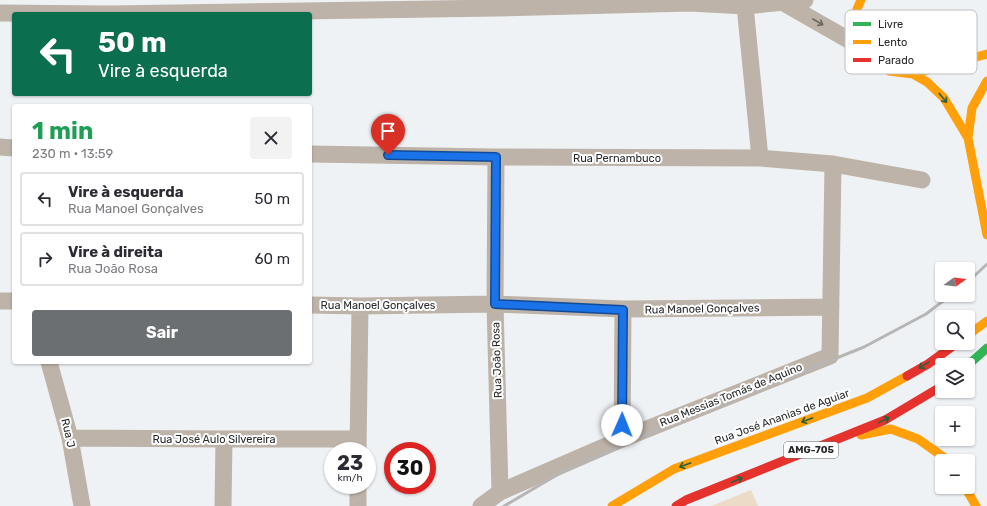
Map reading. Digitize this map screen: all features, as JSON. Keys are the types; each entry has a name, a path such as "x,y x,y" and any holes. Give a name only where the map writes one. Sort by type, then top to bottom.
{"main road":[{"path":"857,10 861,0"},
{"path":"977,57 987,54"},
{"path":"912,74 927,82 944,98 968,138"},
{"path":"987,81 972,108 968,138 987,235"},
{"path":"975,330 987,322"},
{"path":"975,359 987,348"},
{"name":"Rua José Ananias de Aguiar","path":"612,506 674,469 867,398 928,364 947,350"},
{"name":"AMG-705","path":"676,506 686,500 885,420 935,390"},
{"path":"838,439 891,429 918,439 939,454"},
{"path":"969,494 976,506"}],"street":[{"path":"0,5 6,0"},
{"path":"99,0 108,12"},
{"path":"151,12 294,5 689,1 745,6 805,0"},
{"path":"784,2 845,38"},
{"path":"745,6 760,158"},
{"path":"0,13 12,13"},
{"path":"0,147 12,148"},
{"name":"Rua Pernambuco","path":"312,154 496,157 760,158 833,164 922,180"},
{"name":"Rua João Rosa","path":"496,157 495,304 500,492"},
{"path":"831,307 833,164"},
{"path":"0,301 12,301"},
{"name":"Rua Manoel Gonçalves","path":"312,305 360,306 495,304 623,310 831,307"},
{"path":"358,442 360,306"},
{"name":"Rua Messias Tomás de Aquino","path":"481,506 500,492 622,439 830,356 831,307"},
{"path":"622,439 623,310"},
{"name":"Rua J","path":"50,364 70,438 82,506"},
{"name":"Rua José Aulo Silvereira","path":"70,438 224,439 324,443"},
{"path":"223,506 224,439"},
{"path":"358,494 358,506"}],"shaded area":[{"path":"751,490 758,506 711,506"}],"railway":[{"path":"975,275 987,264"},
{"path":"504,506 562,472 648,434 864,347 926,314 942,302"}],"traffic: fast":[{"path":"975,359 987,348"}],"traffic: slow":[{"path":"857,10 861,0"},
{"path":"977,57 987,54"},
{"path":"913,74 927,82 944,98 968,138"},
{"path":"987,81 972,108 968,138 987,235"},
{"path":"975,330 987,321"},
{"path":"612,506 674,469 867,398 907,376"},
{"path":"861,435 891,429 918,439 939,454"},
{"path":"969,494 976,506"}],"traffic: jam":[{"path":"907,376 928,364 947,350"},
{"path":"676,506 686,500 885,420 935,390"}],"route":[{"path":"388,155 496,157 495,304 623,310 622,425"}]}
